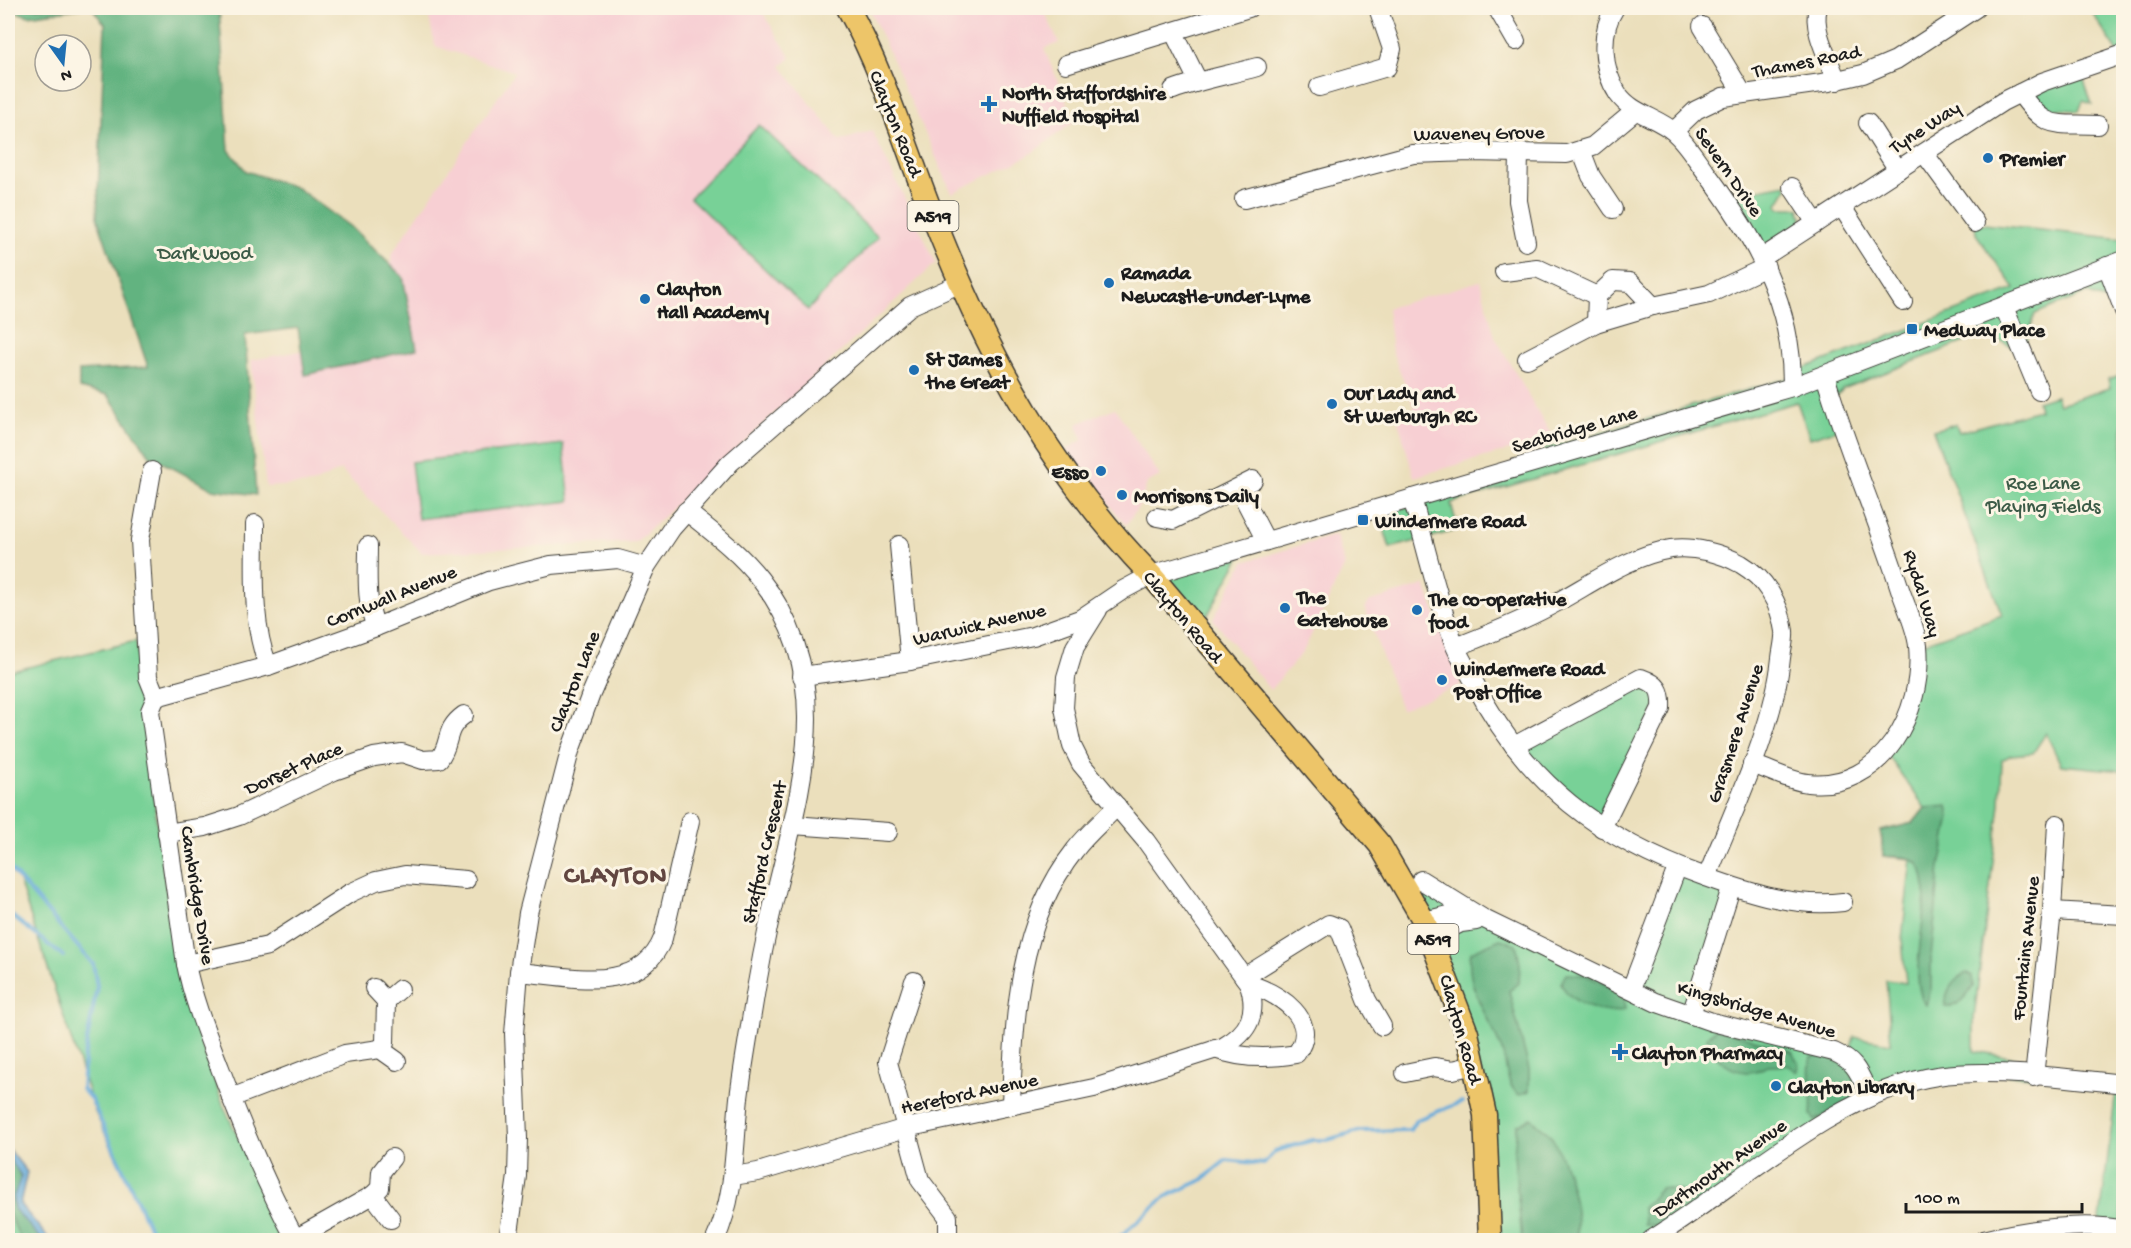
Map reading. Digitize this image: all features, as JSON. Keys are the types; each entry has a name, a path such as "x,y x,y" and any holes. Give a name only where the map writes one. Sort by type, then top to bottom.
{"main road":[{"name":"Clayton Road","path":"848,8 901,127 942,239 985,340 1029,420 1111,533 1151,575 1380,845 1428,929 1458,1004 1485,1114 1492,1234"}],"street":[{"path":"1066,64 1174,33 1249,8"},
{"path":"1319,87 1387,67 1392,49 1378,8"},
{"path":"1497,8 1516,41"},
{"name":"Severn Drive","path":"1615,8 1608,25 1604,49 1607,71 1618,95 1635,111 1674,131 1725,198 1764,262 1777,292 1787,336 1791,387"},
{"path":"1818,8 1816,14 1821,38 1837,81"},
{"name":"Thames Road","path":"1674,131 1696,110 1709,102 1743,94 1837,81 1863,74 1896,60 1976,8"},
{"path":"1702,26 1743,94"},
{"path":"1174,33 1198,81"},
{"name":"Tyne Way","path":"1527,359 1596,323 1653,306 1709,294 1764,262 1816,223 2020,93 2042,82 2124,54"},
{"path":"1173,90 1198,81 1218,79 1257,67"},
{"path":"2020,93 2041,119 2052,123 2098,125"},
{"name":"Waveney Grove","path":"1244,199 1413,154 1567,154 1593,146 1635,111"},
{"path":"1869,123 1898,170"},
{"path":"1581,150 1591,177 1613,209"},
{"path":"1519,153 1518,201 1526,242"},
{"path":"1924,153 1975,223"},
{"path":"1791,196 1816,223"},
{"path":"1842,207 1903,302"},
{"name":"Seabridge Lane","path":"1151,575 1791,387 2115,263 2124,311"},
{"path":"1504,272 1537,268 1597,296"},
{"path":"2027,278 2038,293"},
{"path":"1596,323 1597,296 1613,281 1630,282 1653,306"},
{"name":"Clayton Lane","path":"508,1240 517,1176 514,1034 519,972 528,913 570,751 591,694 646,567 664,538 686,511 730,464 910,306 961,283"},
{"path":"2004,307 2039,391"},
{"name":"Rydal Way","path":"1752,764 1807,783 1831,783 1854,776 1878,762 1891,748 1909,711 1916,679 1918,645 1885,540 1825,375"},
{"name":"Cambridge Drive","path":"152,471 131,538 148,677 156,697 150,711 186,964 191,987 231,1098 248,1141 295,1240"},
{"path":"1156,517 1173,520 1246,484 1266,541"},
{"path":"1412,498 1456,647 1489,712 1550,789 1602,828 1677,868 1731,888 1769,897 1807,902 1843,902"},
{"name":"Stafford Crescent","path":"686,511 740,556 760,579 791,634 802,676 808,741 804,775 750,1026 739,1097 729,1203 715,1240"},
{"path":"256,524 258,641 268,666"},
{"path":"370,543 368,594 370,612 376,627"},
{"path":"899,545 910,661"},
{"name":"Grasmere Avenue","path":"1456,647 1538,612 1636,560 1671,549 1694,549 1727,556 1755,573 1768,588 1777,605 1784,632 1779,675 1752,764 1707,878"},
{"name":"Cornwall Avenue","path":"156,697 268,666 376,627 489,580 551,565 618,560 646,567"},
{"name":"Warwick Avenue","path":"802,676 984,648 1059,628 1100,607 1123,590 1151,575"},
{"name":"Hereford Avenue","path":"733,1176 758,1172 906,1128 1094,1088 1215,1049 1239,1038 1249,1026 1253,1013 1253,998 1246,981 1146,841 1081,764 1067,729 1064,708 1066,677 1075,647 1100,607"},
{"path":"1059,628 1075,647"},
{"path":"1514,746 1641,678 1655,683 1662,694 1661,708 1602,828"},
{"name":"Dorset Place","path":"167,833 205,828 239,816 334,771 374,758 402,753 444,766 446,721 464,715"},
{"path":"1011,1105 1013,1042 1019,993 1028,946 1039,914 1050,886 1075,849 1116,807"},
{"path":"519,972 615,978 647,965 658,951 663,938 690,821"},
{"name":"Fountains Avenue","path":"2034,1077 2052,911 2057,824"},
{"path":"793,825 888,832"},
{"path":"1631,989 1677,868"},
{"path":"186,964 268,946 299,928 322,909 376,881 405,875 466,879"},
{"name":"Kingsbridge Avenue","path":"1421,880 1484,919 1691,1016 1834,1052 1854,1064 1870,1097"},
{"path":"1691,1016 1731,888"},
{"path":"2052,911 2124,915"},
{"name":"Kingsbridge Avenue","path":"1428,929 1457,913 1484,919"},
{"path":"1246,981 1329,924 1339,928 1367,1000 1382,1026"},
{"path":"915,981 888,1062 920,1180 948,1217 948,1240"},
{"name":"Hereford Avenue","path":"1215,1049 1235,1056 1273,1058 1296,1054 1303,1044 1306,1034 1303,1019 1265,989 1246,981"},
{"path":"231,1098 345,1054 381,1048 385,1043 380,994 400,989"},
{"path":"381,1048 397,1061"},
{"path":"1405,1073 1434,1067 1452,1070 1474,1065"},
{"name":"Dartmouth Avenue","path":"1651,1240 1829,1117 1870,1097 1938,1075 1988,1074 2124,1084"},
{"path":"295,1240 373,1195 380,1188 381,1164"},
{"path":"373,1195 391,1219"},
{"path":"1984,1240 2062,1228 2111,1227 2124,1230"}],"shaded area":[{"name":"Clayton Hall Academy","path":"427,8 760,8 791,58 781,66 840,141 872,131 936,263 636,542 422,553 341,470 312,484 266,487 251,360 395,334 391,255 515,72 435,46"},
{"name":"North Staffordshire Nuffield Hospital","path":"869,8 1043,8 1059,43 1044,49 1075,121 1028,156 952,193"},
{"path":"1480,281 1495,337 1553,438 1414,477 1398,420 1415,410 1392,351 1387,308"},
{"path":"1115,408 1160,476 1147,483 1141,503 1126,525 1066,450 1082,440 1077,424"},
{"path":"1336,535 1345,565 1303,652 1270,690 1213,619 1244,562"},
{"path":"1425,585 1461,685 1401,709 1365,609 1369,602"}],"green space":[{"path":"8,8 82,8 29,16 8,10"},
{"name":"Dark Wood","path":"92,8 219,8 229,150 246,171 297,188 352,228 403,277 417,349 305,375 298,328 245,335 256,495 212,489 150,456 108,395 79,388 79,371 148,367 97,217 105,24"},
{"path":"2089,8 2123,8 2123,54 2120,55"},
{"path":"2080,69 2092,104 2083,101 2079,111 2048,108 2041,119 2020,93"},
{"path":"759,125 878,237 808,310 690,198"},
{"path":"1786,184 1787,189 1778,204 1779,208 1799,208 1802,217 1801,224 1792,234 1778,242 1764,244 1758,242 1733,194"},
{"path":"1975,223 2123,239 2124,302 2117,306 2087,293 2035,314 2025,346 2017,350 1987,333 1843,389 1832,401 1842,428 1810,438 1797,402 1451,503 1458,530 1390,548 1380,516 1548,458 1543,449 1792,377 1802,369 2015,289 1976,234"},
{"name":"Roe Lane Playing Fields","path":"2123,374 2123,771 2061,765 2046,733 2033,753 2011,755 2002,760 2000,804 1974,1018 1974,1051 2035,1061 2034,1077 1988,1074 1893,1088 1651,1240 1494,1240 1485,1115 1406,890 1421,880 1631,989 1677,868 1731,888 1691,1016 1848,1058 1854,1037 1891,1043 1886,980 1906,983 1902,939 1911,859 1883,856 1881,831 1913,823 1925,808 1886,753 1899,734 1918,645 2002,615 1933,430 1956,424 1959,432 2039,410 2037,402 2056,396 2059,404 2110,388 2108,379"},
{"path":"563,444 570,501 418,519 411,462"},
{"path":"1246,547 1198,632 1151,575"},
{"path":"136,641 158,834 181,987 224,1107 286,1240 155,1240 95,1112 17,875 8,866 8,672"},
{"path":"1641,678 1662,694 1602,828 1514,746"},
{"path":"1948,806 1950,816 1940,867 1931,957 1931,989 1926,1005 1920,990 1918,971 1925,883 1921,868 1911,859 1883,856 1881,831 1913,823 1925,808"},
{"path":"1500,939 1516,944 1520,964 1519,983 1509,991 1529,1069 1529,1091 1519,1095 1511,1085 1501,1048 1479,1001 1471,977 1471,952"},
{"path":"1967,973 1972,976 1973,987 1958,1003 1946,1006 1951,986"},
{"path":"1566,974 1585,975 1623,993 1625,1009 1608,1012 1579,1002 1571,997 1561,983"},
{"path":"1716,1028 1792,1051 1798,1063 1797,1072 1787,1065 1769,1066 1747,1072 1731,1068 1718,1058 1709,1045 1707,1037"},
{"path":"1826,1055 1850,1068 1860,1095 1815,1121 1811,1115 1811,1057"},
{"path":"2117,1083 2124,1085 2122,1227 2099,1227"},
{"path":"1531,1118 1552,1138 1564,1163 1575,1203 1576,1240 1522,1240 1514,1154 1517,1125"},
{"path":"8,1156 16,1167 20,1182 13,1196 14,1208 42,1240 21,1240 8,1211"},
{"path":"1661,1188 1679,1190 1696,1200 1660,1225 1644,1225 1643,1208"},
{"path":"8,1211 22,1240 8,1240"}],"water":[{"path":"8,1148 27,1172 20,1204 50,1240 42,1240 14,1209 13,1198 21,1176 8,1156"}],"waterway":[{"path":"8,866 93,964 97,986 84,1058 82,1089 91,1099 155,1240"},
{"path":"8,913 63,956"},
{"path":"1116,1240 1165,1197 1202,1180 1226,1160 1264,1164 1275,1151 1313,1140 1327,1140 1359,1131 1410,1130 1416,1120 1462,1102"}],"place":[{"name":"North Staffordshire Nuffield Hospital","path":"989,104"},
{"name":"Premier","path":"1988,158"},
{"name":"Ramada Newcastle-under-Lyme","path":"1109,283"},
{"name":"Clayton Hall Academy","path":"645,299"},
{"name":"Medway Place","path":"1912,329"},
{"name":"St James the Great","path":"914,370"},
{"name":"Our Lady and St Werburgh RC","path":"1332,404"},
{"name":"Esso","path":"1101,471"},
{"name":"Morrisons Daily","path":"1122,495"},
{"name":"Windermere Road","path":"1363,520"},
{"name":"The Gatehouse","path":"1285,608"},
{"name":"The co-operative food","path":"1417,610"},
{"name":"Windermere Road Post Office","path":"1442,680"},
{"name":"Clayton Pharmacy","path":"1620,1052"},
{"name":"Clayton Library","path":"1776,1086"}],"district":[{"name":"CLAYTON","path":"616,873"}]}
